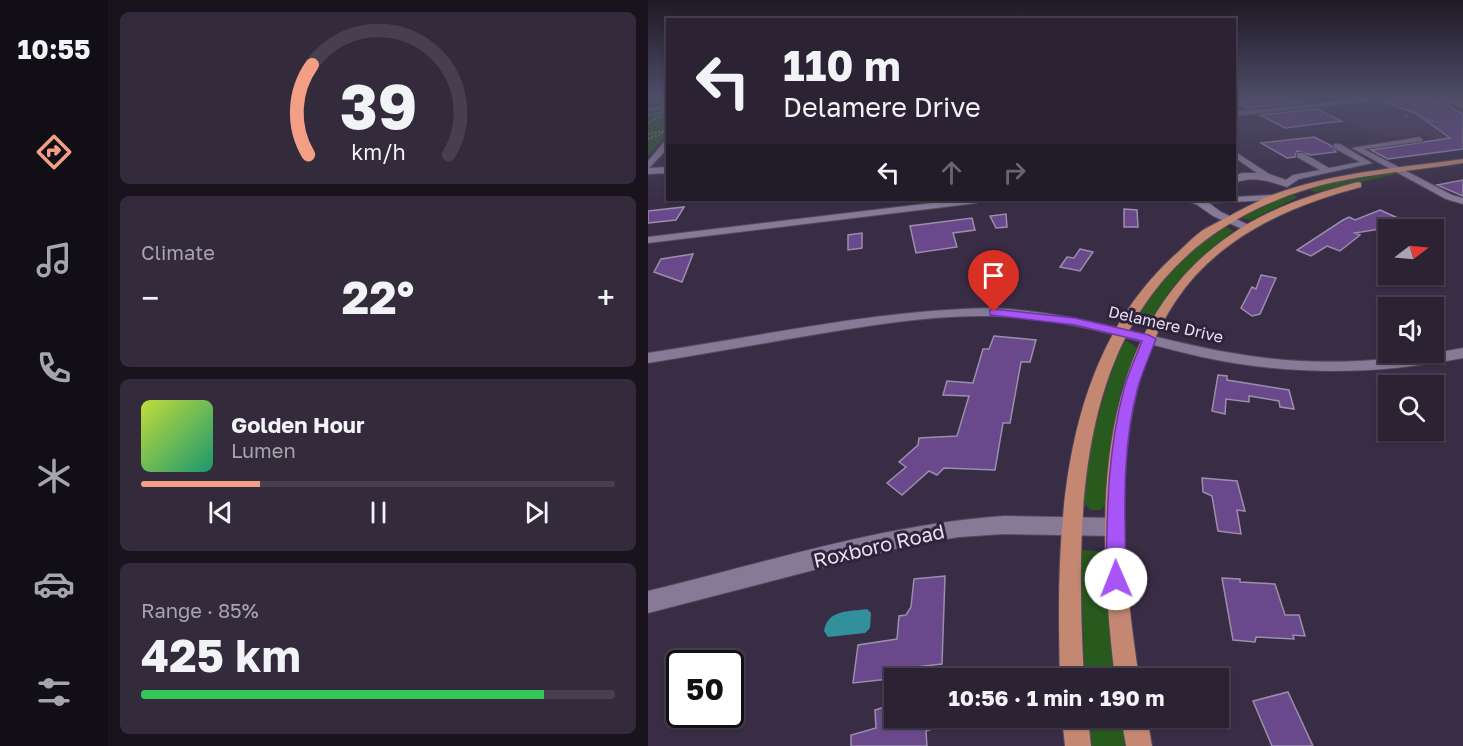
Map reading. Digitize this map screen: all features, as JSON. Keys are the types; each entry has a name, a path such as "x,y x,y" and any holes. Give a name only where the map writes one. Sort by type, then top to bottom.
{"main road":[{"path":"1126,668 1116,579 1114,527 1116,483 1124,418 1131,387 1149,339 1167,305 1193,272 1223,245 1247,228 1283,208 1400,173 1463,161"},
{"path":"1072,668 1069,595 1071,526 1086,420 1099,376 1119,332 1138,301 1167,266 1197,240 1227,219 1292,187 1339,179 1463,168"},
{"path":"1292,187 1314,197"},
{"path":"1076,728 1078,746"},
{"path":"1136,728 1139,746"}],"street":[{"path":"658,141 666,138"},
{"path":"1420,140 1356,148 1400,173 1449,197 1463,201"},
{"path":"648,166 666,145"},
{"path":"1236,154 1266,176 1292,187 1296,177 1368,163 1336,146"},
{"path":"1300,155 1326,170"},
{"path":"648,171 666,170"},
{"path":"1236,179 1242,176 1266,176"},
{"path":"1236,200 1270,198"},
{"path":"648,240 969,201"},
{"path":"1196,201 1247,228"},
{"name":"Delamere Drive","path":"648,358 901,317 946,313 1018,314 1119,332 1205,352 1303,365 1404,363 1463,352"},
{"name":"Roxboro Road","path":"648,602 906,537 959,528 1004,525 1114,527"}],"shaded area":[{"path":"648,133 666,133 666,136 648,156"},
{"path":"1374,133 1463,133 1463,150 1425,135 1386,138"},
{"path":"1397,174 1316,192 1309,190 1330,183"},
{"path":"1291,194 1298,197 1251,220 1240,218"},
{"path":"1227,227 1233,231 1175,284 1147,325 1134,325 1133,323 1152,294 1174,268 1199,245"},
{"path":"1127,341 1137,348 1121,391 1113,433 1106,503 1101,510 1090,510 1083,502 1092,440 1108,382 1123,342"},
{"path":"1080,550 1105,552 1114,668 1085,668"},
{"path":"867,609 871,613 870,628 865,633 828,637 824,631 826,624 834,615"},
{"path":"1090,728 1122,728 1125,746 1092,746"}],"building":[{"path":"1443,133 1463,133 1463,149 1388,159 1371,150 1450,138"},
{"path":"1314,137 1332,146 1336,152 1311,155 1297,151 1295,157 1287,158 1261,143"},
{"path":"1463,180 1463,196 1437,185"},
{"path":"684,207 676,220 648,223 648,211"},
{"path":"1124,209 1137,210 1138,227 1124,227"},
{"path":"1380,210 1400,219 1378,219 1378,229 1355,233 1360,235 1340,251 1327,246 1311,256 1297,250 1343,220 1349,217 1355,220"},
{"path":"1006,214 1007,227 996,228 990,216"},
{"path":"972,218 975,230 953,233 957,247 916,253 910,226"},
{"path":"862,233 862,248 848,250 848,235"},
{"path":"1080,249 1093,252 1080,271 1060,267 1067,257 1074,258"},
{"path":"693,254 682,282 654,272 661,259"},
{"path":"1261,275 1276,278 1260,314 1252,316 1241,308 1252,287 1256,289"},
{"path":"994,336 1036,340 1030,362 1021,362 1010,423 1003,423 995,470 944,468 937,475 929,471 902,495 887,483 906,467 899,462 918,445 919,438 957,436 969,396 943,395 947,381 973,383 983,349 989,349"},
{"path":"1218,375 1227,376 1227,380 1289,390 1294,409 1280,407 1279,401 1249,396 1249,402 1226,399 1225,414 1212,411"},
{"path":"1202,478 1237,481 1245,511 1237,510 1241,534 1218,531 1212,496 1203,492"},
{"path":"945,576 942,664 884,668 884,680 853,683 858,645 897,639 899,616 906,615 911,607 914,579"},
{"path":"1222,578 1240,579 1240,582 1275,584 1285,615 1299,615 1305,636 1293,635 1294,639 1256,637 1255,642 1233,640"},
{"path":"1288,692 1313,746 1272,746 1253,701"},
{"path":"884,707 884,728 935,728 926,731 927,746 851,746 851,735 876,728 875,710"}],"route":[{"path":"994,312 1075,322 1149,339 1131,387 1121,435 1114,527 1116,579"}]}
